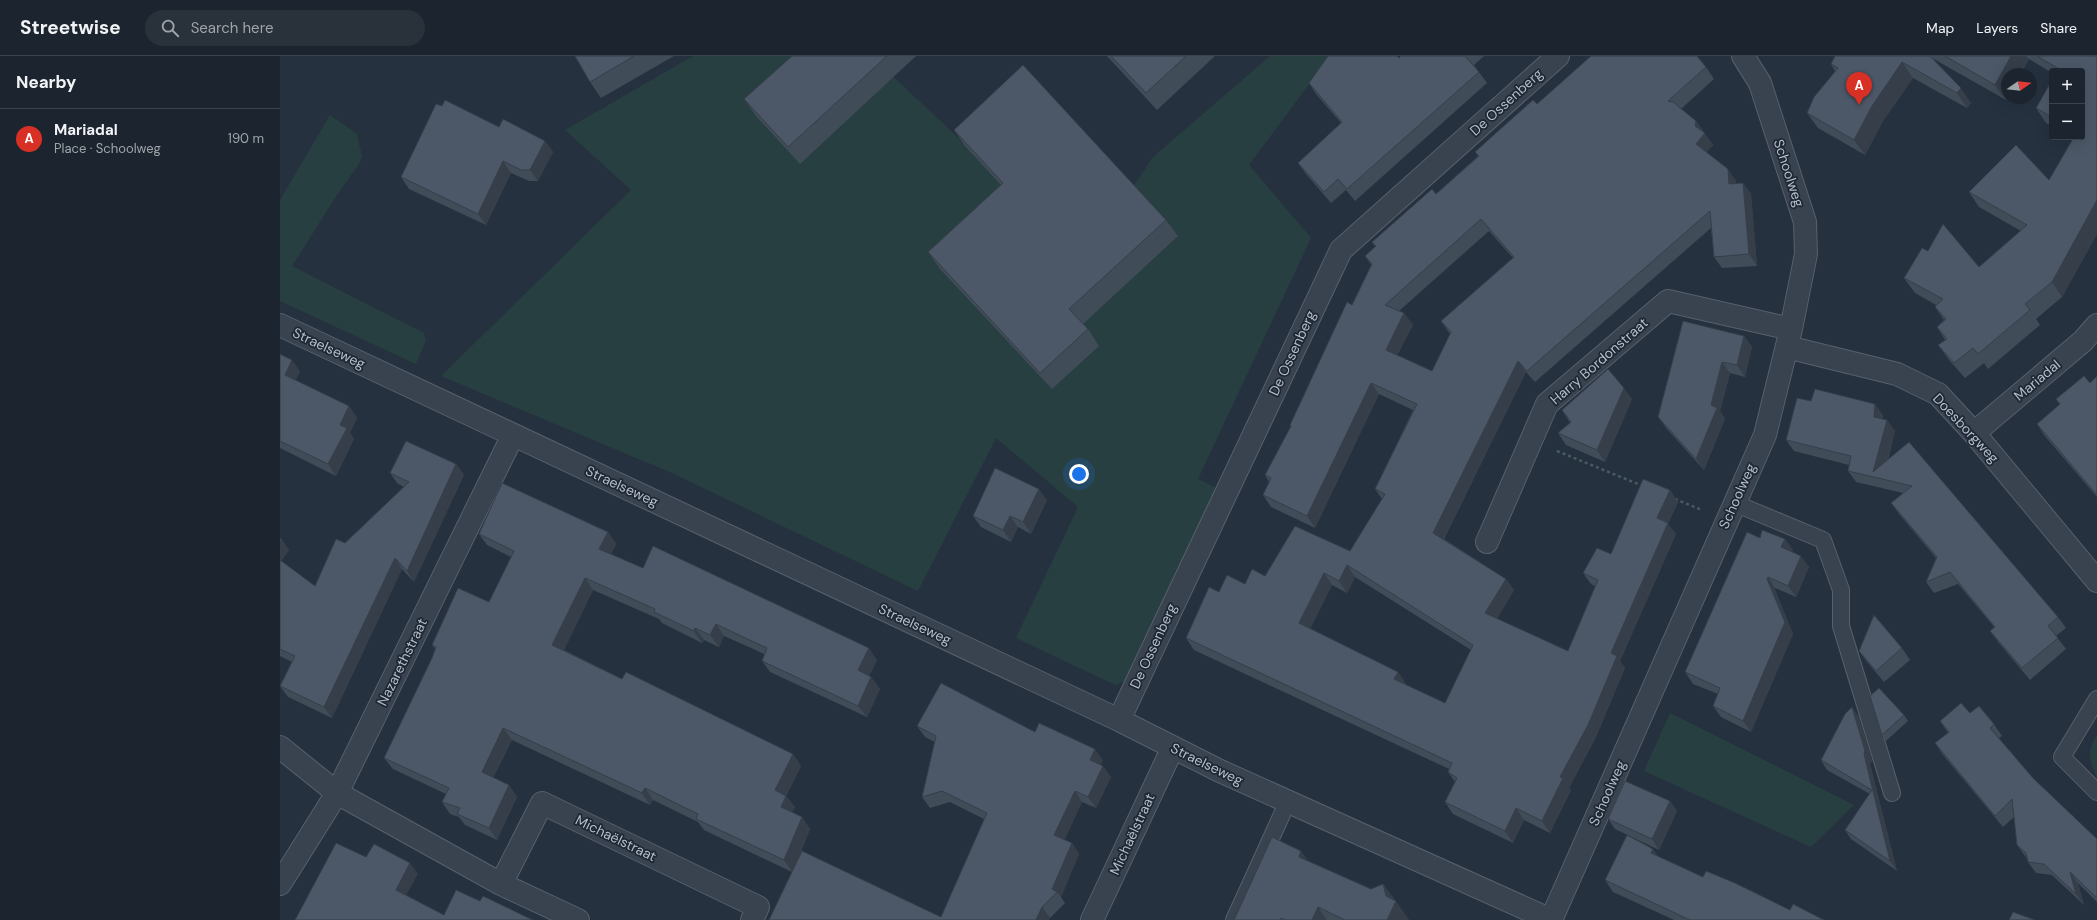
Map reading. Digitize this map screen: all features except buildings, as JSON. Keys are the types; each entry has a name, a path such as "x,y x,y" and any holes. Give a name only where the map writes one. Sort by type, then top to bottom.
{"street":[{"name":"De Ossenberg","path":"1119,720 1341,250 1558,56"},
{"name":"Schoolweg","path":"1551,920 1764,435 1789,338 1806,254 1805,222 1760,82 1743,56"},
{"name":"Harry Bordonstraat","path":"1487,542 1547,404 1668,301 1789,338"},
{"name":"Mariadal","path":"1974,433 2083,341 2097,324"},
{"name":"Straelseweg","path":"280,325 1119,720 1220,771 1551,920"},
{"name":"Doesborgweg","path":"1789,338 1897,374 1938,394 1974,433 2097,581"},
{"name":"Nazarethstraat","path":"280,884 338,793 513,435"},
{"name":"Michaëlstraat","path":"1092,920 1173,747"},
{"path":"280,748 338,793 501,884 578,920"},
{"name":"Michaëlstraat","path":"501,884 542,803 758,907 752,920"}],"lane":[{"path":"1730,511 1823,540 1841,590 1841,626 1892,793"},
{"path":"2097,699 2062,756 2097,792"},
{"path":"1234,920 1288,801"}],"path":[{"path":"1531,441 1646,488"},
{"path":"1668,496 1730,511"}],"green space":[{"path":"693,56 871,56 1086,257 1153,157 1270,56 1330,56 1249,165 1311,238 1198,479 1217,488 1126,681 1115,685 1016,638 1078,507 996,438 918,591 672,473 441,376 631,190 565,130"},
{"path":"330,115 357,134 362,157 359,164 337,195 292,266 424,333 426,340 416,364 280,301 280,200"},
{"path":"1670,713 1854,805 1811,847 1644,771"},
{"path":"2097,735 2097,778 2092,766 2090,752"}],"place":[{"name":"Mariadal","path":"1859,105"}]}
